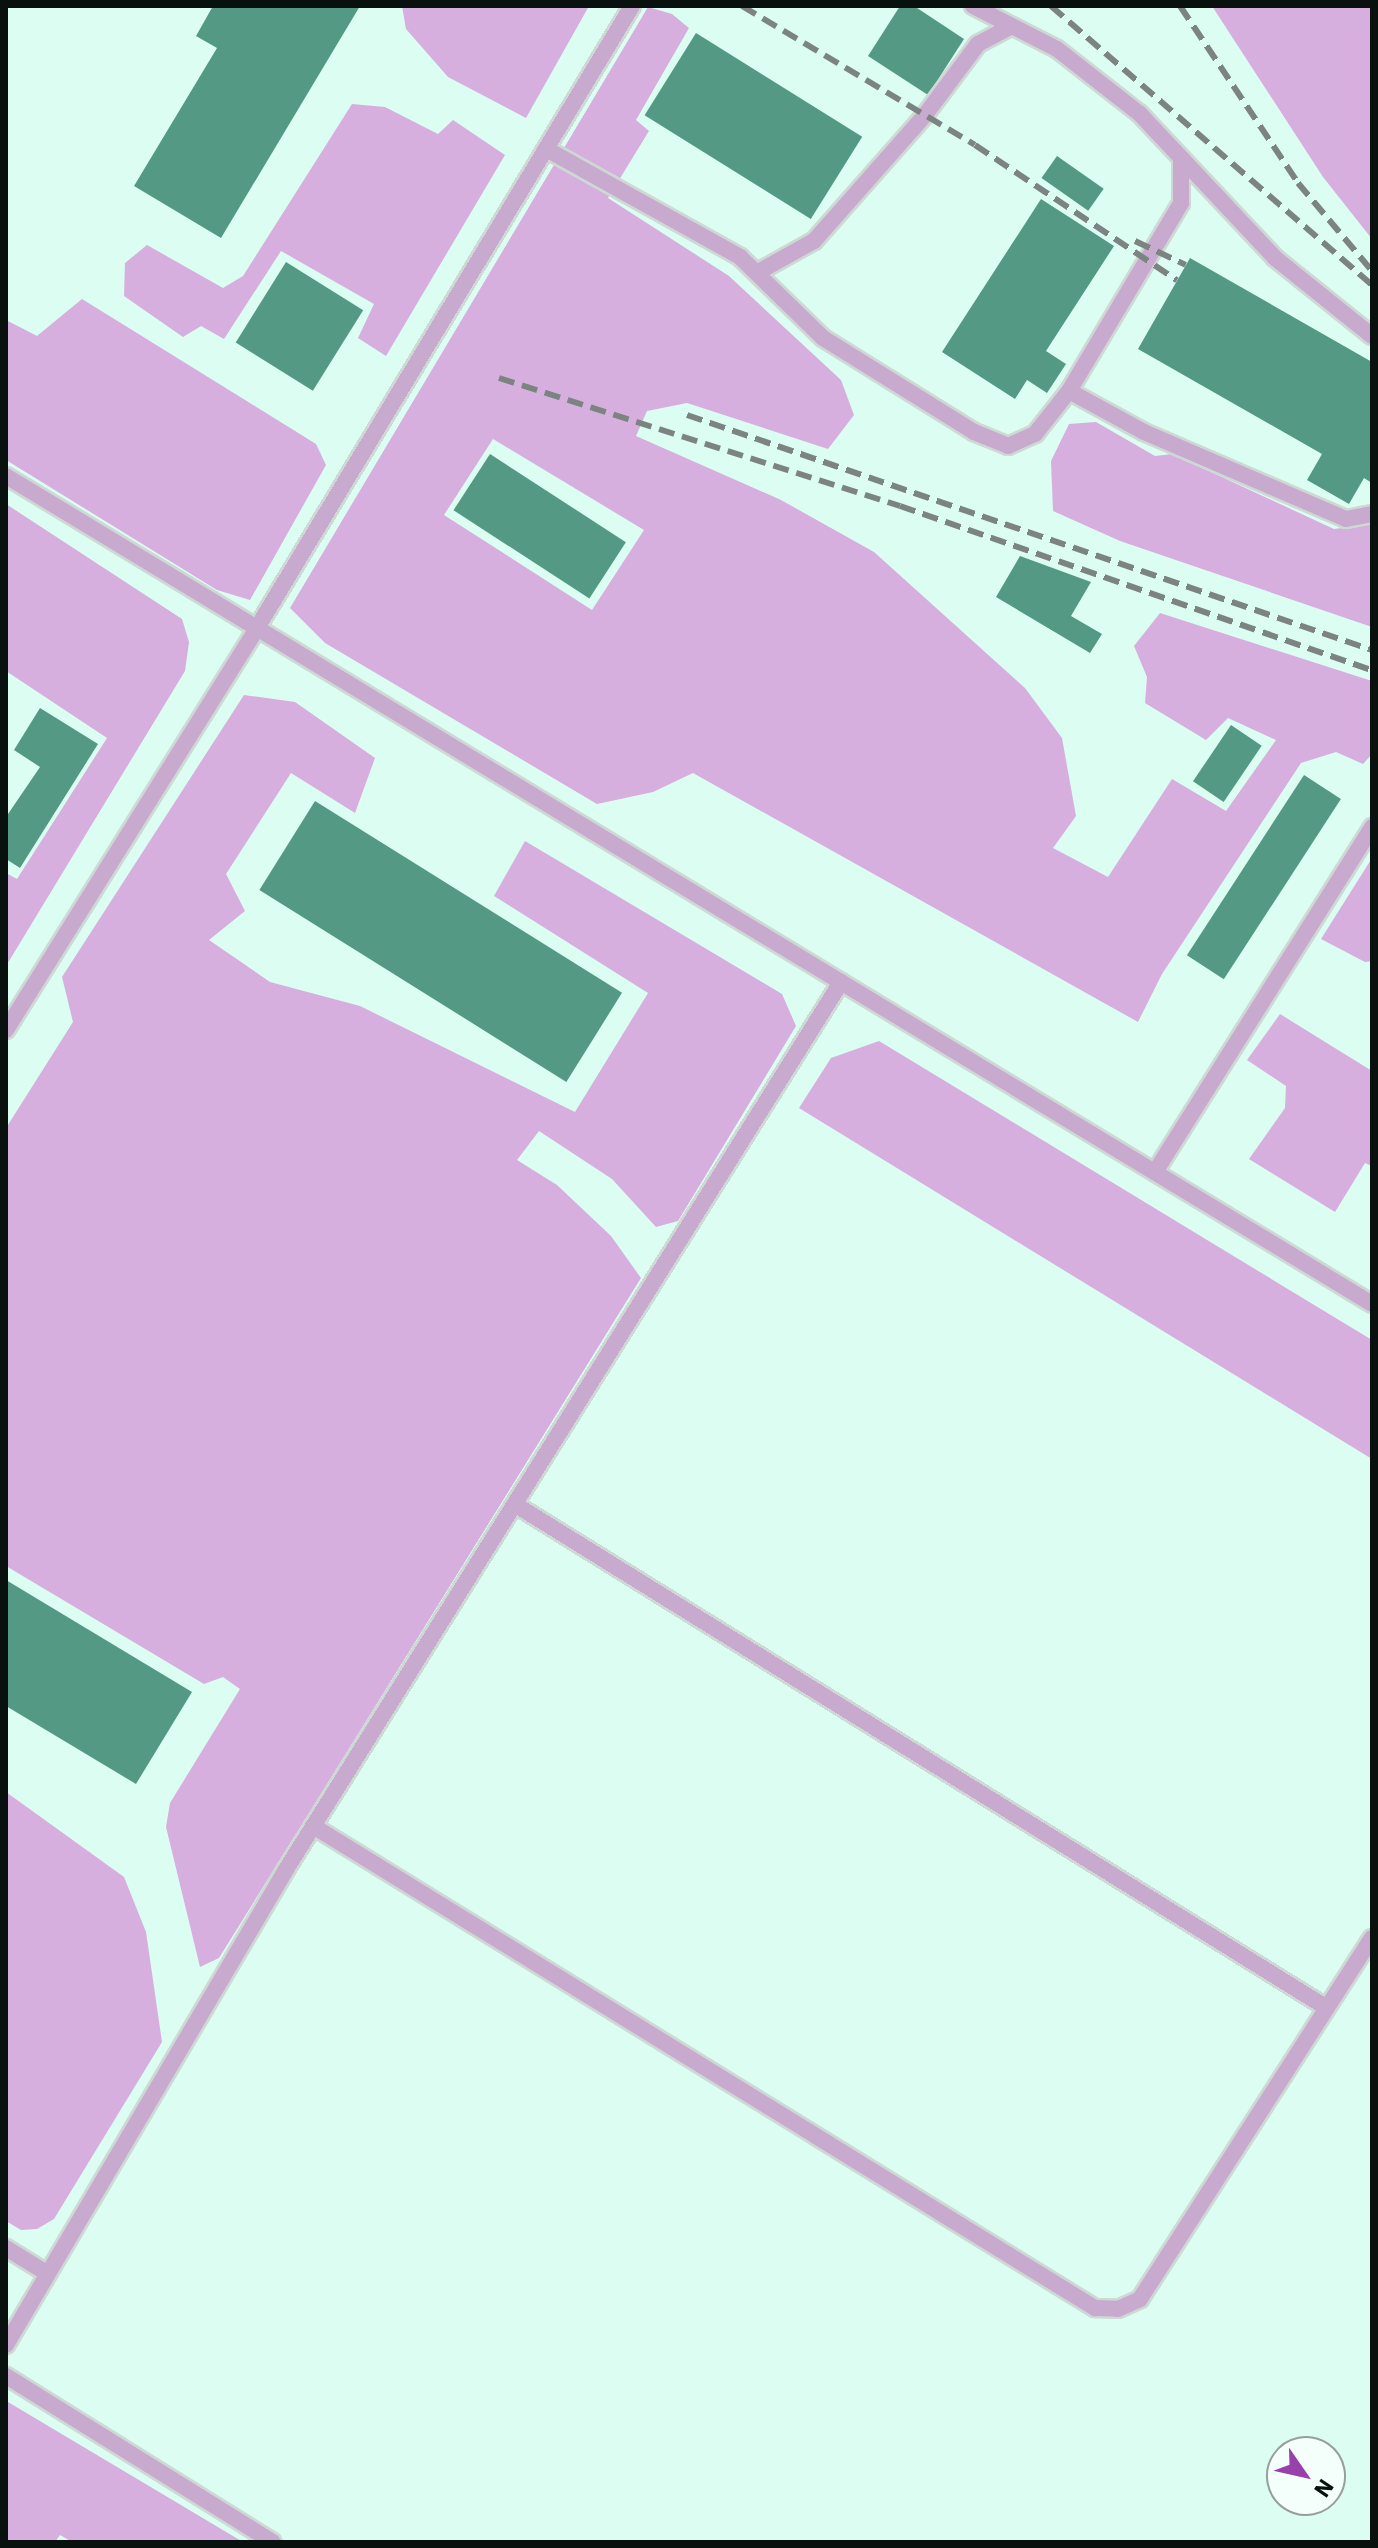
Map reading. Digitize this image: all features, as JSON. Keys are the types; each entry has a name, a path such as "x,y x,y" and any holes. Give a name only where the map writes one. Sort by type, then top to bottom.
{"lane":[{"path":"6,1030 257,628 632,6"},
{"path":"973,6 1069,58 1140,114 1275,258 1372,336"},
{"path":"760,271 814,241 925,115 978,44 1012,26"},
{"path":"546,149 760,271 823,338 974,432 1008,446 1035,434 1069,391 1181,203 1181,158"},
{"path":"1069,391 1144,432 1346,519 1372,514"},
{"path":"6,476 1372,1304"},
{"path":"1155,1172 1372,827"},
{"path":"6,2345 313,1826 841,982"},
{"path":"516,1505 1327,2008"},
{"path":"313,1826 1095,2308 1118,2309 1140,2299 1372,1938"},
{"path":"6,2248 48,2274"},
{"path":"6,2376 273,2542"}],"shaded area":[{"path":"6,6 1372,6 1372,2542 6,2542"},
{"path":"402,6 589,6 526,118 448,77 406,29"},
{"path":"1212,6 1372,6 1372,239 1323,177"},
{"path":"648,7 672,14 689,28 636,120 649,131 608,198 729,276 841,380 854,415 828,449 687,403 647,411 636,436 781,500 874,552 1025,688 1062,738 1076,816 1053,848 1108,877 1172,779 1226,811 1276,740 1228,718 1206,740 1145,703 1147,677 1134,646 1160,613 1372,681 1372,754 1363,764 1336,752 1301,763 1162,974 1138,1022 693,773 653,792 597,804 325,643 290,608","holes":["493,439 644,530 592,610 444,515"]},
{"path":"352,104 385,107 438,134 453,120 505,155 386,356 358,338 374,304 281,251 224,339 201,326 183,337 124,296 125,263 147,245 223,288 243,276"},
{"path":"82,299 316,444 326,465 250,600 217,590 6,460 6,320 37,336"},
{"path":"1096,422 1155,456 1172,454 1334,529 1372,524 1372,627 1120,541 1053,511 1051,461 1069,424"},
{"path":"6,504 182,619 189,642 185,671 6,966 6,873 17,879 107,738 6,671"},
{"path":"244,695 295,702 375,758 355,813 291,773 226,874 245,911 209,940 270,982 360,1006 575,1112 648,993 494,896 525,841 782,994 796,1026 678,1221 656,1227 612,1179 539,1131 517,1160 557,1185 611,1236 641,1278 219,1958 200,1967 166,1827 170,1803 240,1689 223,1677 204,1684 6,1566 6,1128 73,1022 62,977"},
{"path":"1372,858 1372,961 1365,962 1321,939"},
{"path":"1280,1014 1372,1071 1372,1166 1365,1163 1335,1212 1249,1159 1285,1108 1286,1086 1247,1060"},
{"path":"879,1041 1372,1340 1372,1459 799,1108 831,1058"},
{"path":"6,1792 124,1877 146,1932 162,2042 54,2219 37,2229 21,2230 6,2221"},
{"path":"8,2402 243,2542 72,2542 60,2535 55,2542 6,2542"}],"building":[{"path":"213,6 360,6 221,238 134,186 217,48 196,36"},
{"path":"900,6 914,6 964,39 928,95 868,56"},
{"path":"696,33 862,137 811,219 645,115"},
{"path":"1057,156 1104,189 1088,211 1042,178"},
{"path":"1041,199 1114,246 1046,351 1066,364 1047,393 1027,380 1015,399 942,352"},
{"path":"1190,258 1372,362 1372,483 1364,478 1349,504 1307,480 1322,454 1138,349"},
{"path":"286,262 363,310 313,391 236,343"},
{"path":"490,454 626,542 589,598 454,510"},
{"path":"1020,556 1091,582 1071,616 1102,634 1090,653 996,597"},
{"path":"40,708 98,744 20,868 6,859 6,817 40,767 14,750"},
{"path":"1231,725 1262,746 1224,802 1193,781"},
{"path":"1304,775 1341,799 1224,979 1187,955"},
{"path":"315,801 622,993 566,1082 259,890"},
{"path":"6,1580 192,1692 136,1784 6,1706"}],"railway":[{"path":"742,6 975,145 1177,280"},
{"path":"1051,6 1372,285"},
{"path":"1180,6 1298,183 1372,271"},
{"path":"1135,241 1186,265"},
{"path":"499,378 900,506 1372,670"},
{"path":"687,415 1372,650"}]}
